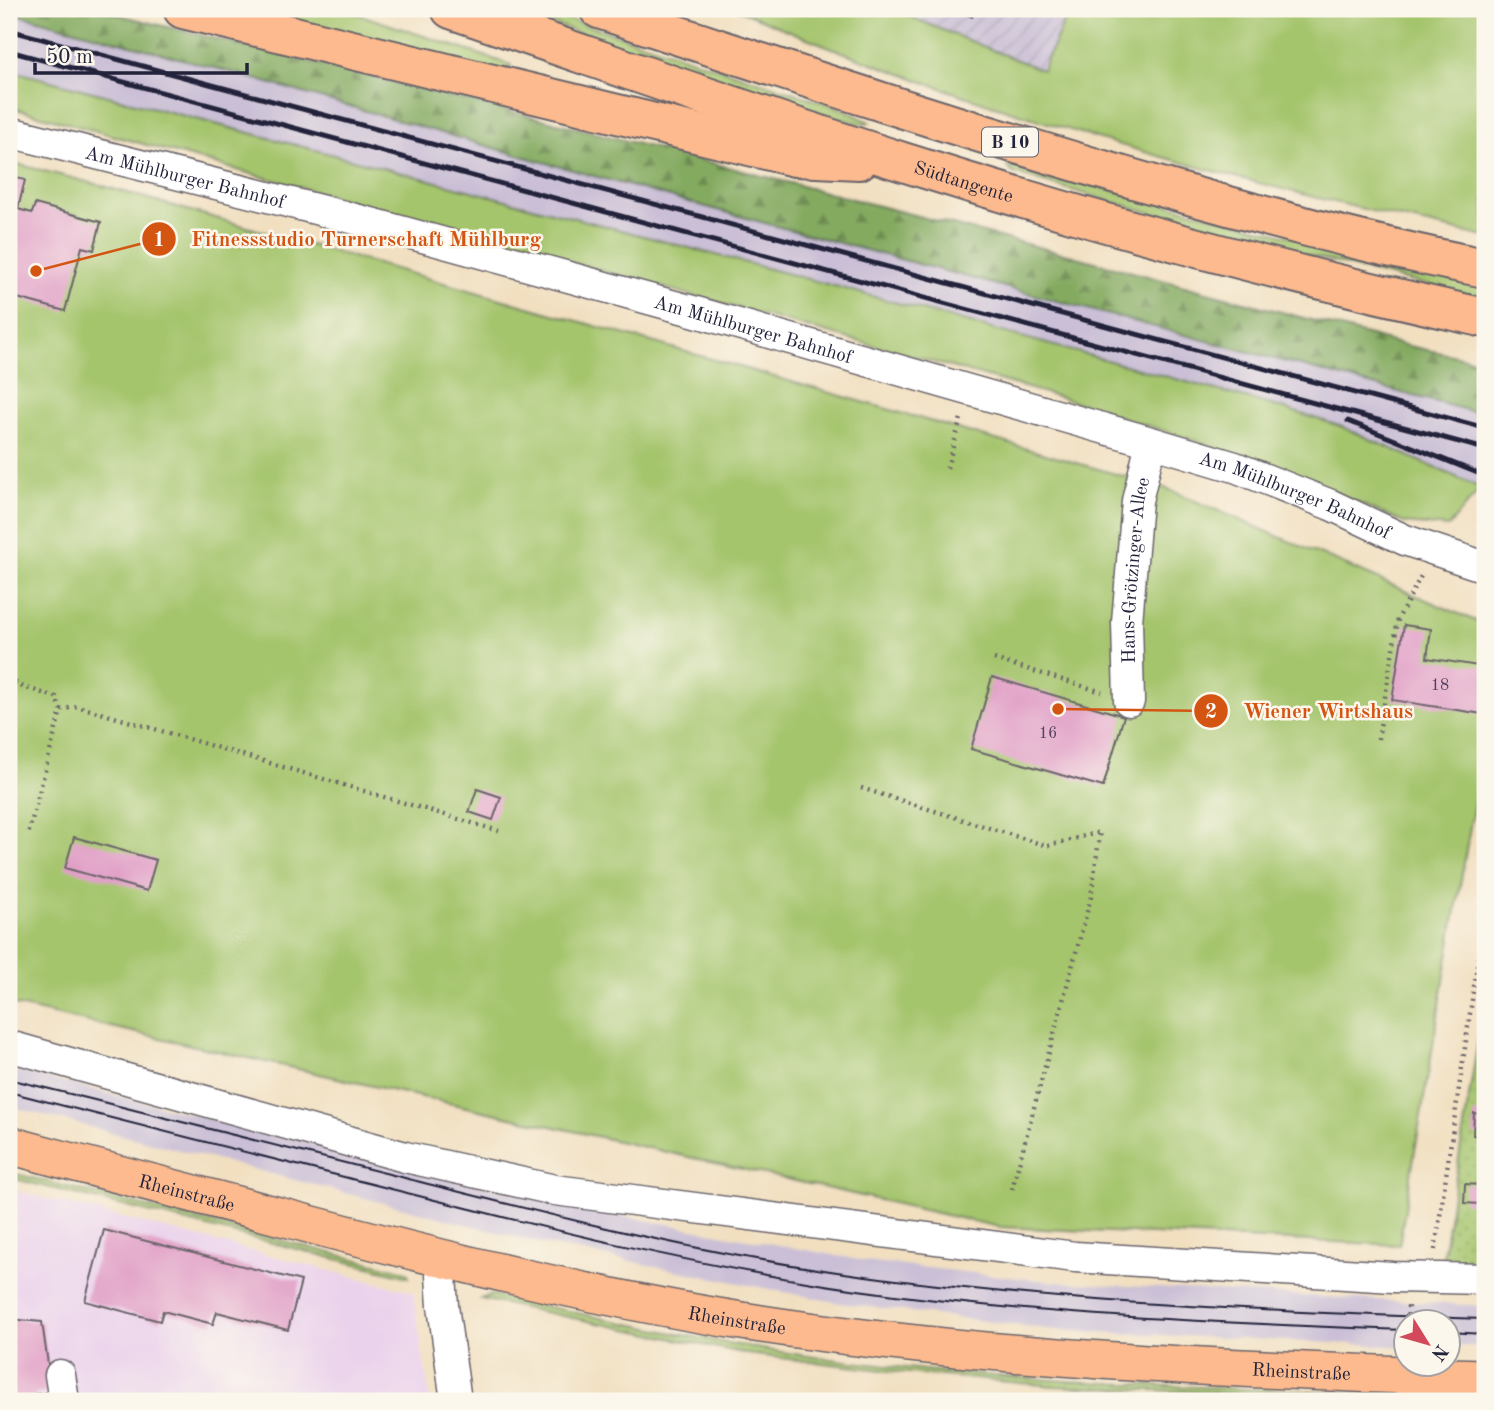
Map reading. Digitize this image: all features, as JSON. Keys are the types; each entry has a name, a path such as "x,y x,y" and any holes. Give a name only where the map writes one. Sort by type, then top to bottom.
{"highway":[{"path":"183,9 795,157 903,162"},
{"name":"Südtangente","path":"451,9 903,162 1259,265 1485,318"},
{"name":"B 10","path":"599,9 1061,158 1242,210 1424,256 1485,268"},
{"path":"663,9 780,69"}],"main road":[{"name":"Rheinstraße","path":"9,1145 440,1259 577,1290 741,1321 912,1344 1116,1361 1485,1378"}],"street":[{"name":"Am Mühlburger Bahnhof","path":"9,132 375,224 1152,442 1235,467 1331,505 1405,540 1485,567"},
{"name":"Hans-Grötzinger-Allee","path":"1129,701 1127,622 1135,515 1152,442"},
{"path":"9,1046 405,1157 555,1189 1075,1257 1431,1279 1485,1279"},
{"path":"440,1259 443,1306 456,1401"}],"path":[{"path":"947,468 969,390"},
{"path":"1378,739 1398,619 1434,550"},
{"path":"994,659 1129,701"},
{"path":"9,679 23,687 56,697 61,710 28,835"},
{"path":"61,710 77,706 499,831"},
{"path":"861,788 1047,846 1100,831 1091,897 1012,1189"},
{"path":"1431,1279 1485,912"},
{"path":"1399,1307 1408,1308"}],"shaded area":[{"path":"891,9 1070,9 1042,70"},
{"path":"9,12 772,225 1485,415 1485,490 1340,426 1282,408 842,288 9,70"},
{"path":"9,1069 570,1206 865,1261 1056,1282 1485,1306 1485,1346 1462,1346 1462,1308 1392,1308 1392,1346 1055,1330 840,1303 539,1243 9,1106"},
{"path":"9,1189 413,1292 430,1401 9,1401"}],"green space":[{"path":"9,9 95,9 534,117 1073,256 1404,345 1485,362 1485,415 772,225 9,12"},
{"path":"229,9 343,9 511,65 508,77"},
{"path":"510,9 538,9 843,109 869,122 862,124 811,111"},
{"path":"737,9 891,9 1042,70 1070,9 1485,9 1485,237 1295,192 1105,141 919,80"},
{"path":"9,70 842,288 1282,408 1340,426 1481,488 1448,527 1404,523 1321,486 1220,449 1060,397 9,107"},
{"path":"9,162 103,186 1165,488 1485,625 1485,739 1399,1245 999,1227 9,1004"},
{"path":"1008,163 1485,287 1485,299 1130,207 1013,173 1007,166"},
{"path":"1485,998 1485,1268 1442,1262"},
{"path":"16,1174 407,1272 409,1277 11,1178"},
{"path":"490,1295 717,1341 910,1369 1073,1381 1398,1394 1398,1400 1054,1386 898,1372 748,1354 481,1299"},
{"path":"1410,1393 1485,1396 1485,1401 1409,1400"}],"building":[{"path":"955,9 976,9 972,17"},
{"path":"9,176 25,180 18,209 32,213 35,204 101,222 94,250 82,247 65,311 10,296"},
{"path":"1404,625 1431,629 1427,658 1485,667 1483,714 1392,700"},
{"path":"992,677 1124,716 1103,787 971,749"},
{"path":"477,789 501,797 493,820 469,812"},
{"path":"74,837 156,860 147,891 65,868"},
{"path":"1474,1113 1485,1114 1485,1136 1473,1135"},
{"path":"1465,1184 1480,1185 1479,1204 1464,1203"},
{"path":"104,1230 301,1281 288,1330 217,1312 213,1324 163,1311 160,1321 85,1301"},
{"path":"9,1319 42,1322 52,1392 35,1394 36,1401 9,1401"}],"tram line":[{"path":"9,1079 518,1207 734,1255 827,1271 1108,1301 1485,1319"},
{"path":"9,1092 538,1226 793,1280 926,1299 1063,1312 1392,1329"},
{"path":"1462,1333 1485,1334"}],"railway":[{"path":"9,30 1485,428"},
{"path":"9,51 1485,449"},
{"path":"1348,421 1485,476"}],"place":[{"name":"Fitnessstudio Turnerschaft Mühlburg","path":"36,271"},
{"name":"Wiener Wirtshaus","path":"1058,709"}]}
